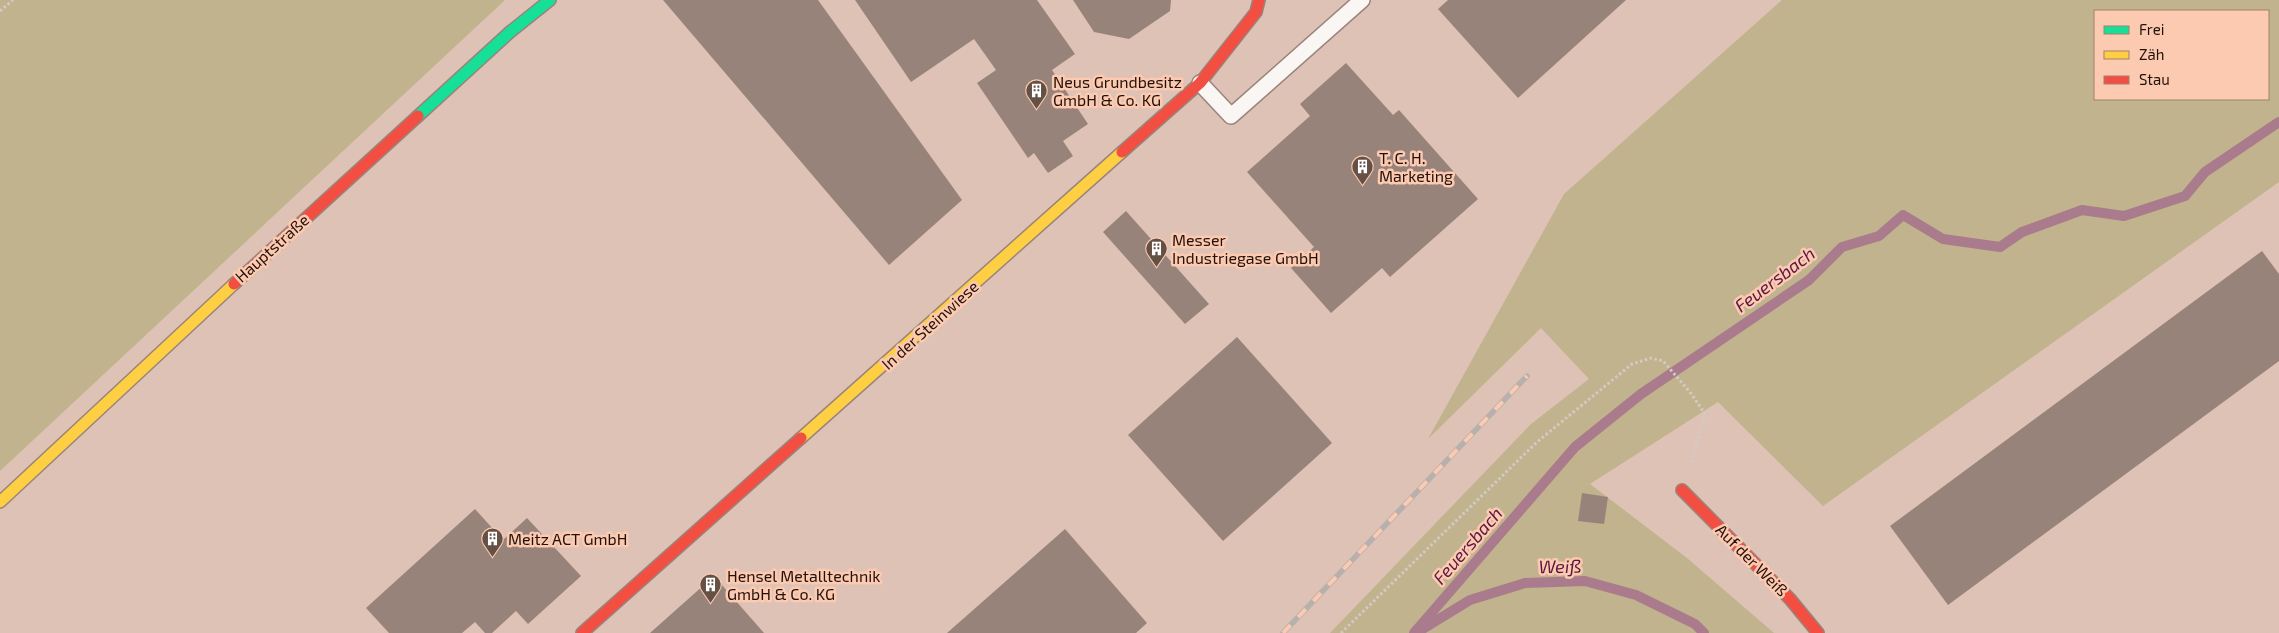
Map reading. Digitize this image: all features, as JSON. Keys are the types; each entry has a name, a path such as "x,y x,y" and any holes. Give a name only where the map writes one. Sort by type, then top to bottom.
{"street":[{"name":"Hauptstraße","path":"0,502 215,301 510,32 550,0"},
{"name":"In der Steinwiese","path":"582,633 1200,83 1256,12 1259,0"},
{"name":"Auf der Weiß","path":"1682,490 1790,599 1818,633"}],"lane":[{"path":"1200,83 1230,116 1362,0"}],"path":[{"path":"0,11 14,0"},
{"path":"1341,633 1537,442 1632,364 1652,358 1663,361 1690,392 1705,414 1682,490"}],"shaded area":[{"path":"0,0 505,0 0,471"},
{"path":"1782,0 2279,0 2279,182 1823,506 1718,402 1590,484 1687,558 1774,633 1330,633 1531,424 1589,379 1541,328 1428,439 1564,194"}],"building":[{"path":"663,0 818,0 962,200 889,265"},
{"path":"855,0 1037,0 1075,54 1052,70 1088,124 1063,141 1073,156 1048,173 1034,153 1028,158 977,83 996,70 974,39 911,82"},
{"path":"1073,0 1171,0 1170,11 1129,39 1094,32"},
{"path":"1448,0 1626,0 1518,98 1438,9"},
{"name":"T. C. H. Marketing","path":"1346,63 1393,115 1399,110 1478,199 1390,277 1382,268 1331,313 1291,268 1314,247 1247,172 1310,116 1300,104"},
{"name":"Messer Industriegase GmbH","path":"1126,211 1209,304 1185,324 1103,232"},
{"path":"2262,251 2279,274 2279,361 1948,605 1890,526"},
{"path":"1237,337 1332,443 1223,541 1128,435"},
{"path":"1582,493 1608,497 1604,524 1578,521"},
{"name":"Meitz ACT GmbH","path":"475,509 503,540 527,518 581,576 528,624 516,611 492,633 485,633 475,622 462,633 389,633 366,608"},
{"path":"1065,529 1147,623 1136,633 947,633"},
{"name":"Hensel Metalltechnik GmbH & Co. KG","path":"714,576 764,633 650,633"}],"waterway":[{"name":"Feuersbach","path":"1414,633 1575,447 1641,394 1809,280 1842,247 1879,236 1903,215 1943,239 2000,247 2022,232 2082,210 2124,216 2185,196 2205,172 2279,122"},
{"name":"Weiß","path":"1421,630 1470,600 1525,583 1585,581 1636,595 1695,624 1704,633"}],"railway":[{"path":"1283,633 1527,376"}],"traffic: fast":[{"path":"418,116 510,32 550,0"}],"traffic: slow":[{"path":"801,438 1122,152"},
{"path":"0,502 234,284"}],"traffic: jam":[{"path":"1122,152 1200,83 1256,12 1259,0"},
{"path":"234,284 418,116"},
{"path":"582,633 801,438"},
{"path":"1682,490 1790,599 1818,633"}],"place":[{"name":"Neus Grundbesitz GmbH & Co. KG","path":"1037,110"},
{"name":"T. C. H. Marketing","path":"1363,186"},
{"name":"Messer Industriegase GmbH","path":"1156,268"},
{"name":"Meitz ACT GmbH","path":"492,558"},
{"name":"Hensel Metalltechnik GmbH & Co. KG","path":"711,604"}]}
